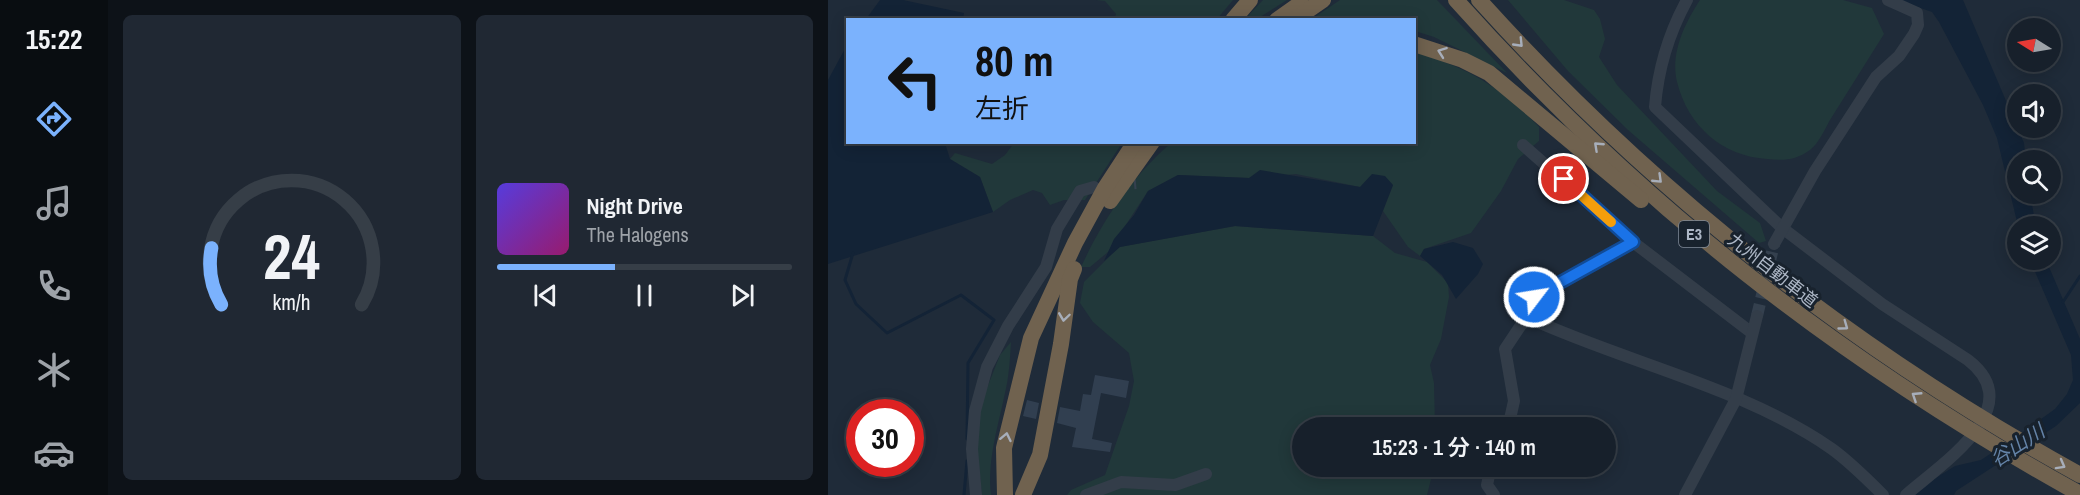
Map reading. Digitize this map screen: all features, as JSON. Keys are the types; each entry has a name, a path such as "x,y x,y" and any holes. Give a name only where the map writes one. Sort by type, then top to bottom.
{"highway":[{"path":"1235,18 1251,0"},
{"path":"1280,18 1305,0"},
{"path":"1297,18 1323,0"},
{"name":"九州自動車道","path":"1456,0 1561,112 1678,220 1742,272 1884,375 1970,421 2080,475"},
{"name":"九州自動車道","path":"1479,0 1575,102 1714,228 1970,421 2080,495"},
{"path":"1416,45 1463,60 1489,73 1650,208 1742,272"},
{"path":"1005,495 1004,448 1031,338 1075,243 1105,188 1143,146"},
{"path":"1023,495 1040,455 1061,344 1070,279 1101,214 1143,146"}],"street":[{"path":"1687,0 1667,45 1657,85 1655,107 1781,227 1882,304 1980,369 1990,385 1986,411 1966,446 1906,495"},
{"path":"1773,244 1781,227 1876,77 1899,56 1918,25 1917,13 1888,0"},
{"path":"1523,145 1633,242 1752,333"},
{"path":"976,495 972,449 975,411 987,367 1008,326 1046,267 1057,229 1080,191 1094,187"},
{"path":"1633,242 1524,304 1529,318 1574,339 1736,399 1796,427 1834,450 1883,495"},
{"path":"1685,495 1736,399 1757,316"},
{"path":"1510,417 1514,401 1505,349 1521,324 1529,318"},
{"path":"1086,495 1121,482 1175,485 1206,474"},
{"path":"1489,477 1487,485 1494,495"}],"green space":[{"path":"1096,0 1233,0 1218,18 1115,18 1116,14 1105,1"},
{"path":"1263,0 1287,0 1259,18 1246,18"},
{"path":"1340,0 1437,0 1507,73 1434,37 1416,31 1416,18 1313,18"},
{"path":"1508,0 1564,0 1594,10 1600,19 1605,39 1599,57 1617,85 1717,191 1760,223 1766,241 1759,243 1628,130 1568,71"},
{"path":"1700,0 1843,0 1872,8 1884,34 1819,140 1810,150 1800,156 1784,160 1751,157 1722,145 1709,136 1698,125 1682,98 1675,71 1677,49 1684,28"},
{"path":"1416,52 1452,65 1482,80 1510,100 1539,127 1539,141 1518,159 1501,191 1471,233 1424,249 1420,256 1408,247 1383,211 1393,185 1360,187 1296,174 1249,178 1178,175 1148,191 1108,252 1090,267 1081,267 1109,215 1143,170 1170,144 1416,144"},
{"path":"1013,144 1121,144 1085,200 1064,200 1050,205 1042,193 1033,190 1010,200 993,212 980,177 950,159 955,153 992,164 1005,155"},
{"path":"1235,226 1373,236 1395,253 1427,262 1448,283 1449,297 1441,339 1430,365 1434,383 1435,417 1292,417 1292,477 1432,477 1427,495 1067,495 1071,490 1105,475 1129,406 1134,381 1129,353 1093,322 1080,303 1084,282 1119,247"},
{"path":"1011,342 1007,381 992,456 991,495 982,495 974,421 1000,355"}],"water":[{"path":"880,0 903,0 964,13 963,18 867,18"},
{"path":"1897,0 1963,0 2007,103 2007,138 2022,138 2024,143 2025,150 2007,150 2007,180 1997,138 1983,105 1932,12"},
{"path":"846,47 846,144 945,144 950,159 980,177 993,212 828,264 828,80"},
{"path":"1260,170 1360,187 1372,174 1385,176 1393,185 1373,236 1235,226 1120,247 1104,261 1114,239 1134,215 1148,191 1178,175 1249,178"},
{"path":"2013,204 2032,204 2034,216 2016,216"},
{"path":"1453,242 1473,248 1483,264 1478,274 1456,299 1442,275 1420,256 1424,249"},
{"name":"谷山川","path":"2034,270 2050,270 2080,339 2080,403 2056,426 1956,491 1954,495 1914,495 1923,486 1955,466 1981,460 2055,409 2067,394 2073,380 2071,355"}],"building":[{"path":"1095,375 1129,381 1126,398 1101,393 1092,439 1112,443 1110,452 1072,447 1076,428 1057,423 1060,407 1080,411 1083,394 1091,395"},
{"path":"1027,400 1039,403 1036,419 1023,416"}],"waterway":[{"path":"853,253 845,280 856,304 887,333 961,295 994,320 968,363 967,439"},
{"path":"2063,302 2080,276"},
{"path":"964,495 967,461"}],"tunnel":[{"path":"1116,185 1136,183"},
{"path":"1757,316 1774,244"}],"slow traffic":[{"path":"1580,194 1611,222"}],"route":[{"path":"1534,297 1633,242 1564,179"}]}
